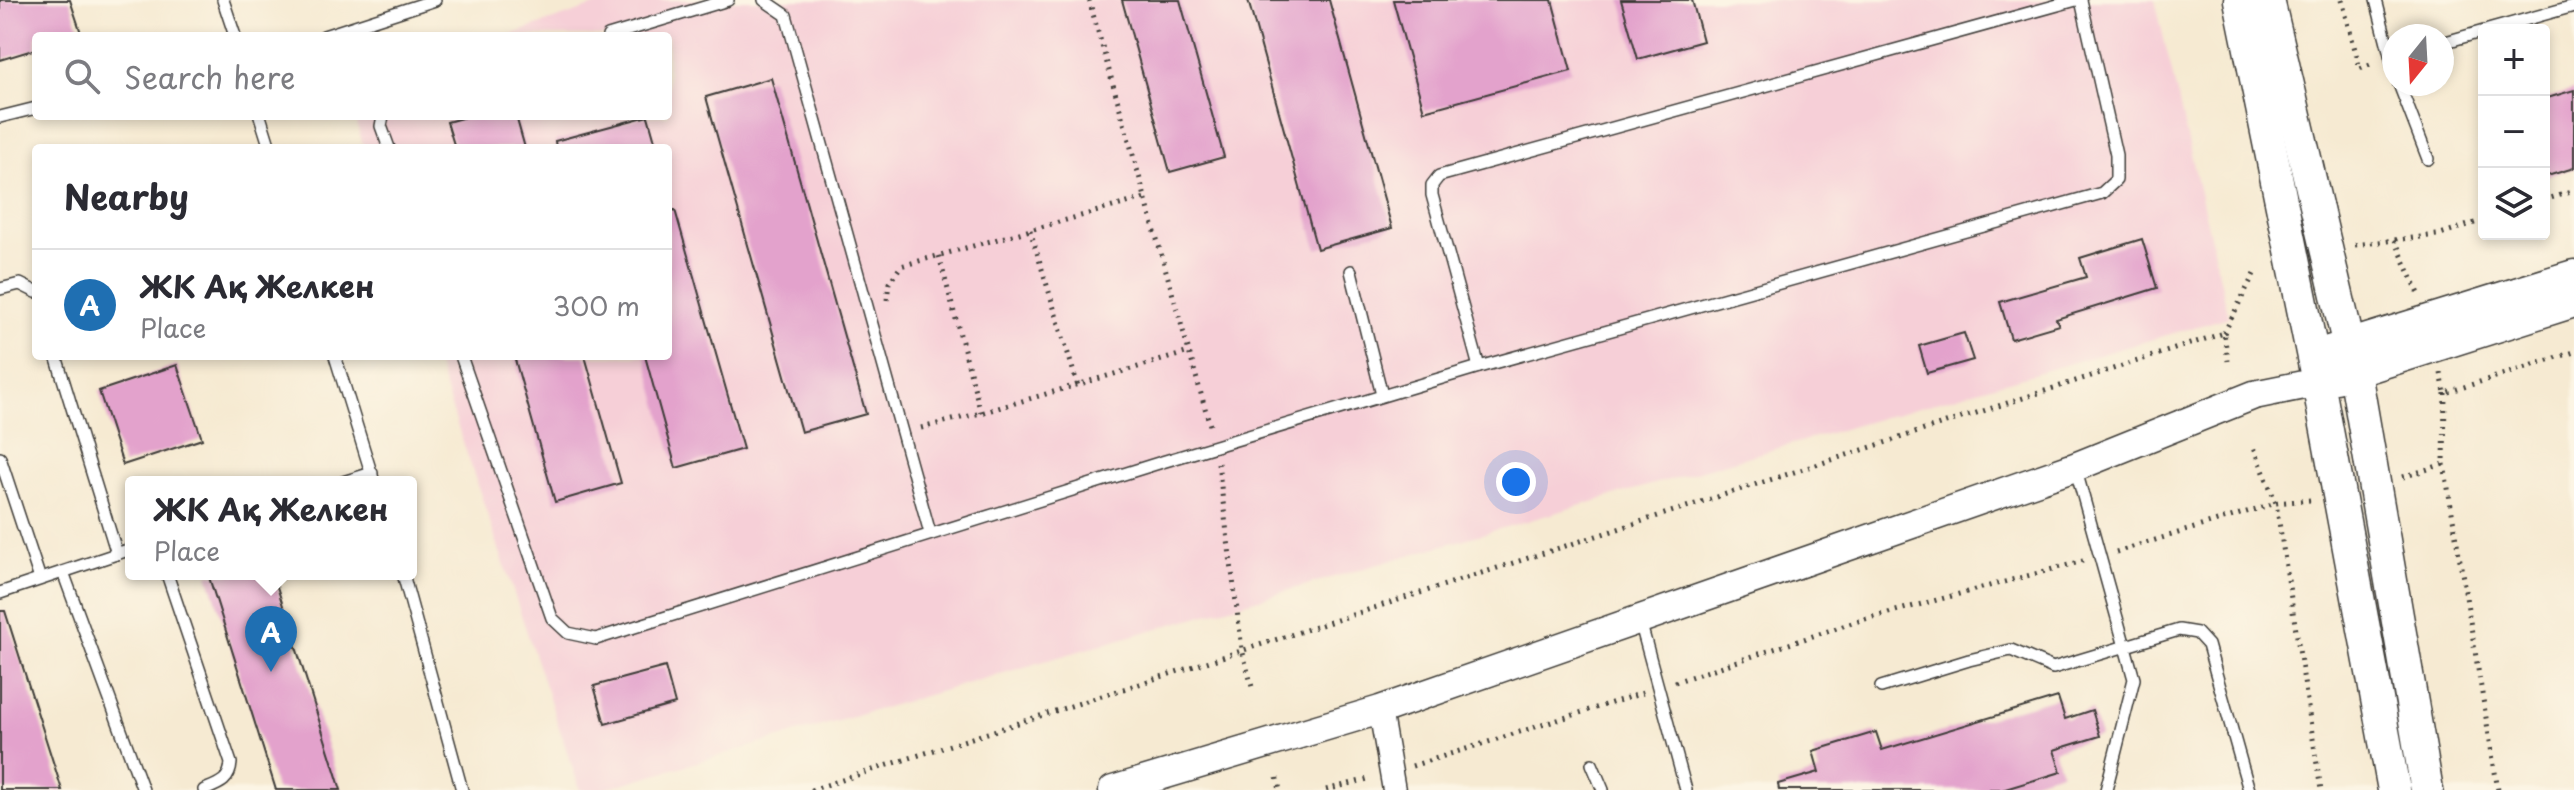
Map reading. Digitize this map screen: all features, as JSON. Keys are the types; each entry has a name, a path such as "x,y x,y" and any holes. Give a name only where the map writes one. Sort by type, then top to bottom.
{"main road":[{"path":"2240,0 2315,370 2394,790"},
{"path":"2268,0 2351,359 2427,790"},
{"path":"2315,370 2574,276"},
{"path":"2351,359 2437,345 2574,301"}],"street":[{"path":"1113,790 1380,710 2075,467 2315,370"},
{"path":"1380,710 1392,782"}],"lane":[{"path":"223,0 234,32"},
{"path":"336,32 435,0"},
{"path":"621,32 728,0"},
{"path":"764,0 786,15 930,533"},
{"path":"462,360 552,618 568,633 596,639 1382,395 2102,193 2116,180 2116,155 2079,0 1439,176 1432,185 1432,195 1479,367"},
{"path":"2376,0 2382,24"},
{"path":"2511,24 2574,6"},
{"path":"2454,40 2478,33"},
{"path":"2404,96 2428,159"},
{"path":"0,117 32,109"},
{"path":"261,120 269,144"},
{"path":"382,120 381,126 388,144"},
{"path":"1351,271 1382,395"},
{"path":"0,289 20,284 32,290"},
{"path":"57,360 117,554"},
{"path":"336,360 372,476"},
{"path":"0,458 40,579"},
{"path":"2075,467 2134,679 2106,790"},
{"path":"0,593 125,551"},
{"path":"63,572 143,790"},
{"path":"169,580 231,763 230,773 223,783 204,790"},
{"path":"405,580 462,790"},
{"path":"1639,619 1682,789"},
{"path":"1881,687 2011,650 2053,668 2179,630 2197,633 2208,645 2249,790"},
{"path":"1592,764 1603,790"}],"path":[{"path":"1089,0 1216,446 1242,649 1252,687"},
{"path":"2342,0 2360,69 2382,64"},
{"path":"2550,198 2574,191"},
{"path":"886,314 889,283 901,266 1145,198"},
{"path":"2354,245 2437,235 2478,222"},
{"path":"1030,230 1078,386"},
{"path":"2395,240 2422,300"},
{"path":"939,256 981,413"},
{"path":"2228,361 2224,333 2256,270"},
{"path":"811,790 2224,333"},
{"path":"2437,345 2445,393 2444,464 2498,790"},
{"path":"902,432 1078,386 1189,352"},
{"path":"2445,393 2574,352"},
{"path":"2254,447 2276,503 2321,790"},
{"path":"2402,478 2444,464"},
{"path":"1326,790 1392,782 1858,621 2099,557 2276,503 2315,499"},
{"path":"1277,778 1280,790"}],"shaded area":[{"path":"612,0 2155,0 2229,317 601,790 580,790 435,360 672,360 672,144 363,144 355,120 672,120 672,32 519,32"}],"building":[{"path":"0,0 70,0 81,32 32,32 32,50 0,60"},
{"path":"1122,0 1180,0 1224,157 1170,172"},
{"path":"1248,0 1329,0 1392,228 1317,249"},
{"path":"1393,0 1552,0 1571,71 1424,111"},
{"path":"1621,0 1692,0 1703,41 1638,59"},
{"path":"771,78 866,414 801,432 706,97"},
{"path":"2574,90 2574,168 2550,175 2550,168 2550,97"},
{"path":"517,120 524,144 454,144 447,122"},
{"path":"633,120 649,120 656,144 555,144 555,141"},
{"path":"672,210 675,210 743,449 676,468 646,360 672,360"},
{"path":"2142,239 2157,288 2056,319 2059,325 2011,339 2000,302 2086,277 2080,258"},
{"path":"1964,333 1973,360 1927,373 1919,346"},
{"path":"515,360 586,360 621,483 555,502"},
{"path":"177,365 202,439 123,465 99,391"},
{"path":"210,580 275,580 341,790 276,790"},
{"path":"0,611 5,611 62,790 0,790"},
{"path":"665,667 675,704 605,724 594,686"},
{"path":"2058,697 2065,719 2092,710 2100,736 2054,750 2061,772 2002,790 1779,790 1778,784 1819,772 1813,751 1876,732 1882,750"}],"place":[{"name":"ЖК Ақ Желкен","path":"271,672"}]}
